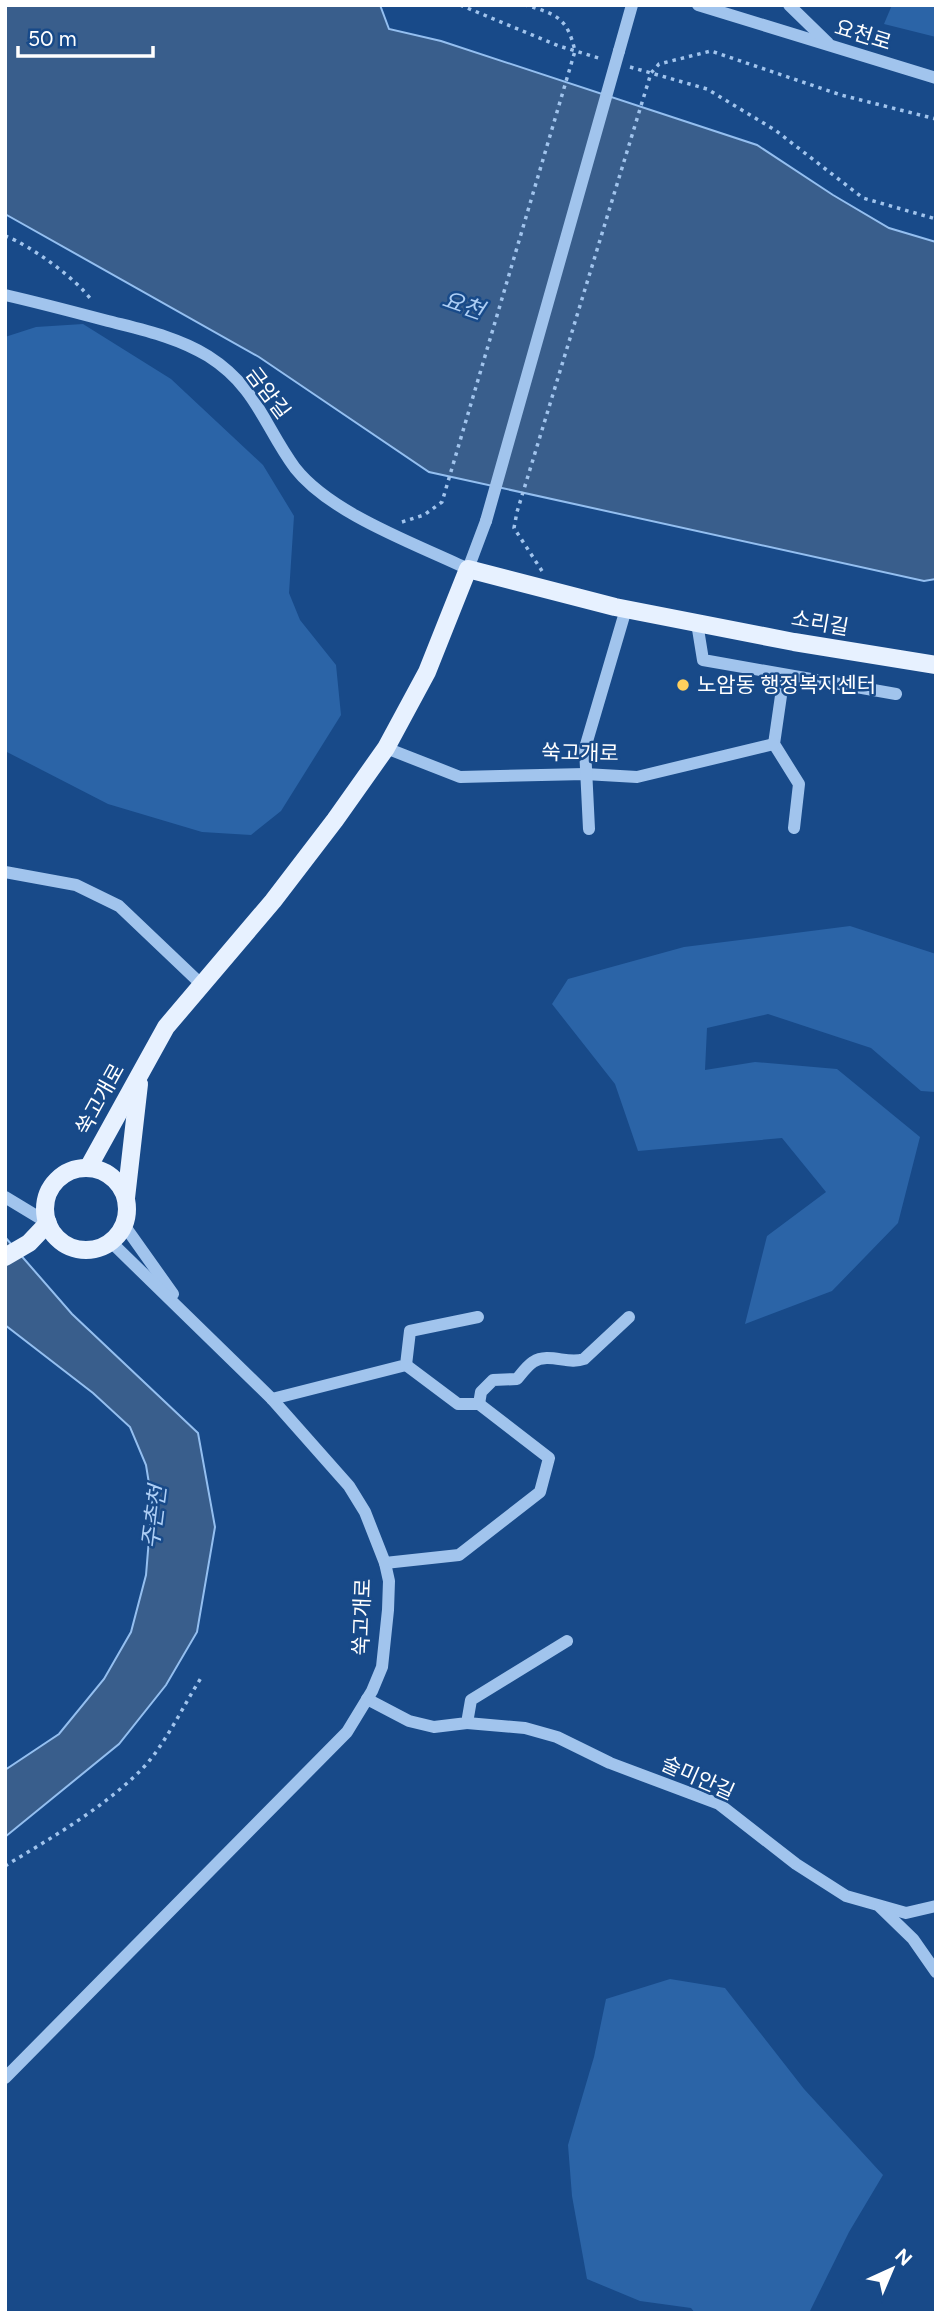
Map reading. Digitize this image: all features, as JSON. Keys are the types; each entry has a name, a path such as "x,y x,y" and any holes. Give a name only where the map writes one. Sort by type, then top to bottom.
{"main road":[{"name":"소리길","path":"468,569 626,609 794,642 936,664"},
{"name":"쑥고개로","path":"88,1168 166,1027 273,901 386,748 427,671 468,569"},
{"path":"126,1200 121,1187 101,1170 75,1169 54,1183 47,1196 45,1209 48,1223 55,1235 66,1244 79,1249 93,1249 117,1236 124,1225 127,1212 126,1200 140,1073"},
{"path":"5,1257 29,1243 48,1223"}],"street":[{"path":"616,56 632,5"},
{"name":"요천로","path":"698,5 936,78"},
{"path":"789,5 830,46"},
{"name":"쑥고개로","path":"468,569 485,521 616,56"},
{"name":"금암길","path":"5,295 174,338 209,357 234,376 252,395 296,468 336,504 468,569"},
{"path":"589,828 585,748 626,609"},
{"path":"697,623 703,660 896,694"},
{"path":"784,675 774,744 799,784 794,828"},
{"name":"쑥고개로","path":"386,748 460,777 585,774 637,777 774,744"},
{"path":"5,872 76,885 120,906 201,984"},
{"path":"5,1196 48,1223"},
{"path":"124,1225 192,1320"},
{"name":"쑥고개로","path":"5,2078 347,1732 382,1667 389,1581 385,1563 365,1512 349,1486 272,1399 110,1241"},
{"path":"406,1365 410,1331 478,1317"},
{"path":"479,1404 481,1392 493,1380 517,1379 533,1362 544,1358 575,1362 584,1359 628,1317"},
{"path":"272,1399 406,1365"},
{"path":"385,1563 459,1555 540,1492 549,1458 479,1404 458,1404 406,1365"},
{"path":"467,1723 471,1700 567,1641"},
{"name":"술미안길","path":"367,1699 409,1721 434,1727 467,1723 524,1728 557,1737 610,1763 719,1804 816,1877 846,1896 906,1913 936,1906"},
{"path":"880,1907 913,1939 936,1972"}],"path":[{"path":"460,5 575,51 616,56"},
{"path":"382,528 424,515 442,502 575,51 571,34 557,15 526,5"},
{"path":"555,591 514,528 645,85 651,73 659,64 711,51 841,95 936,119"},
{"path":"625,65 707,89 775,130 863,198 936,219"},
{"path":"5,236 16,240 84,289 105,320"},
{"path":"5,1866 80,1819 140,1772 162,1742 201,1678"}],"shaded area":[{"path":"892,5 936,5 936,37 884,24"},
{"path":"83,324 171,379 263,465 294,516 289,593 300,620 336,665 341,715 281,811 251,835 202,832 108,804 5,751 5,337 36,327"},
{"path":"850,926 936,954 936,1092 921,1091 871,1048 768,1014 707,1028 705,1070 755,1062 837,1069 920,1137 898,1223 832,1291 745,1324 767,1236 826,1192 782,1138 638,1151 615,1084 552,1004 568,979 684,947"},
{"path":"670,1979 725,1988 804,2089 883,2175 849,2232 809,2313 695,2313 691,2308 640,2301 587,2279 572,2196 568,2145 594,2057 606,1999"}],"water":[{"name":"요천","path":"5,5 380,5 389,29 441,41 757,145 889,228 936,242 936,579 924,581 429,472 259,357 5,214"},
{"name":"주촌천","path":"5,1237 72,1314 198,1433 215,1527 197,1632 166,1685 119,1744 5,1837 5,1770 59,1734 104,1679 131,1632 146,1575 152,1502 146,1465 130,1427 93,1393 5,1325"}],"place":[{"name":"노암동 행정복지센터","path":"683,685"}]}
